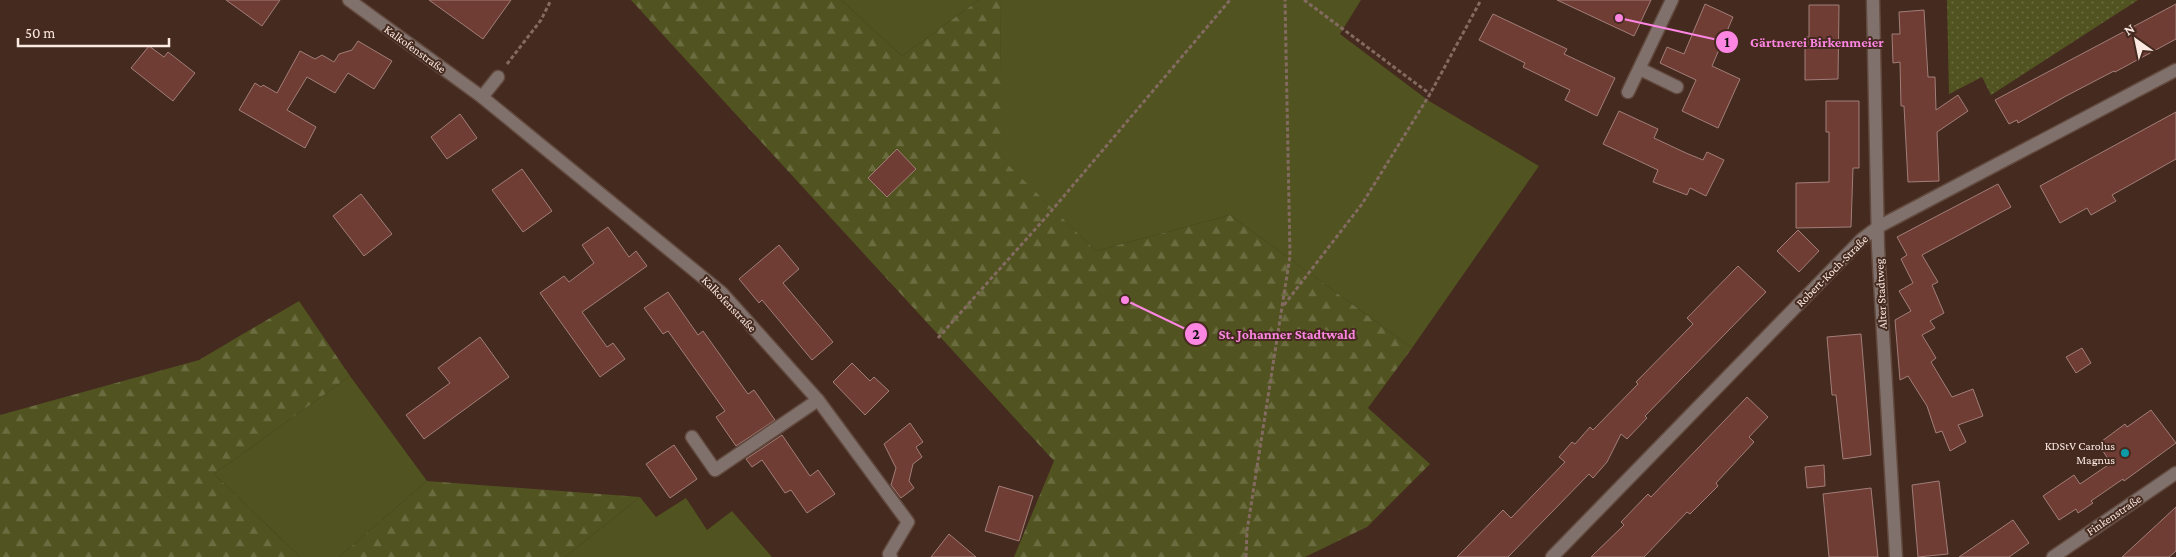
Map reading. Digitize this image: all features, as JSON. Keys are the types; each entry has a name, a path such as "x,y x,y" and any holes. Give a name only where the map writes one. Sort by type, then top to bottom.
{"street":[{"name":"Kalkofenstraße","path":"349,0 482,97 710,283 818,400 908,522 889,554 891,557"},
{"path":"1628,92 1672,0"},
{"name":"Alter Stadtweg","path":"1872,0 1878,227 1896,557"},
{"path":"1640,69 1677,87"},
{"name":"Robert-Koch-Straße","path":"1552,557 1862,239 1878,227 2176,70"},
{"path":"482,97 498,77"},
{"path":"692,438 715,470 818,400"},
{"name":"Finkenstraße","path":"2053,557 2176,472"}],"path":[{"path":"498,77 542,20 551,0"},
{"path":"938,338 1047,216 1230,0"},
{"path":"1246,557 1247,530 1290,256 1288,66 1285,0"},
{"path":"1304,0 1430,94"},
{"path":"1282,307 1362,204 1430,94 1481,0"}],"green space":[{"path":"631,0 841,0 902,56 979,0 1000,0 1002,159 1096,251 1230,215 1412,348 1368,408 1430,464 1367,527 1305,557 1014,557 1054,461"},
{"path":"841,0 979,0 902,56"},
{"path":"1000,0 1361,0 1340,34 1429,101 1539,166 1412,348 1230,215 1096,251 1001,159"},
{"path":"1947,0 2138,0 1991,95 1982,77 1949,94"},
{"path":"299,301 350,376 214,474 300,557 0,557 0,415 199,360"},
{"path":"350,376 427,481 339,557 300,557 214,474"},
{"path":"427,481 640,497 565,557 339,557"},
{"path":"640,497 656,517 686,498 707,530 732,511 772,557 565,557"}],"building":[{"path":"226,0 280,0 262,26"},
{"path":"429,0 511,0 483,39"},
{"path":"1557,0 1651,0 1634,36"},
{"path":"1705,4 1733,17 1712,66 1740,79 1718,128 1682,111 1696,80 1660,63 1667,47 1684,54"},
{"path":"2176,4 2176,39 2018,123 2017,120 2009,124 1995,100"},
{"path":"1809,5 1839,5 1838,79 1805,80 1805,37 1809,37"},
{"path":"1924,10 1928,77 1935,77 1936,110 1958,95 1968,111 1937,132 1939,181 1908,182 1904,106 1901,106 1900,62 1893,63 1892,34 1900,34 1899,12"},
{"path":"1493,14 1567,49 1564,54 1615,78 1597,116 1565,100 1570,90 1523,67 1525,63 1479,40"},
{"path":"358,41 392,61 374,89 348,73 335,93 307,77 287,110 316,127 305,148 239,110 255,83 277,93 300,51 315,59 322,55 334,62 339,54 352,50"},
{"path":"149,46 164,57 168,52 195,73 173,101 131,68"},
{"path":"1826,101 1859,101 1859,168 1853,168 1851,227 1796,228 1796,183 1829,182 1829,132 1826,132"},
{"path":"1619,111 1658,129 1654,138 1686,153 1703,160 1707,152 1724,160 1706,196 1690,188 1687,195 1653,182 1658,170 1603,144"},
{"path":"2176,112 2176,159 2112,195 2116,201 2091,215 2087,208 2060,223 2040,186"},
{"path":"460,114 477,138 447,159 431,137"},
{"path":"897,149 916,169 887,197 868,178"},
{"path":"522,169 552,211 523,232 492,190"},
{"path":"1998,184 2011,207 1922,255 1938,282 1932,285 1944,313 1930,321 1935,328 1922,335 1936,358 1931,362 1952,397 1973,389 1983,416 1958,425 1966,442 1950,451 1942,431 1936,433 1927,406 1908,376 1900,380 1895,320 1911,311 1899,291 1913,283 1901,259 1907,255 1897,237"},
{"path":"361,194 392,234 364,256 333,216"},
{"path":"608,227 629,257 636,251 647,266 582,312 607,347 613,343 625,359 600,377 540,293 564,276 569,282 594,263 582,245"},
{"path":"1798,230 1819,251 1799,272 1777,251"},
{"path":"779,245 799,269 783,283 833,342 812,360 762,300 759,303 739,279"},
{"path":"1738,266 1766,292 1645,416 1647,418 1627,439 1621,434 1607,462 1593,478 1589,474 1508,557 1457,557 1503,510 1511,518 1565,462 1559,457 1572,442 1575,444 1590,427 1593,430 1638,384 1636,382 1693,324 1687,318"},
{"path":"668,292 698,335 703,331 748,394 754,390 775,420 736,446 716,417 725,411 668,331 663,334 644,308"},
{"path":"1861,334 1871,455 1843,459 1836,395 1832,395 1827,337"},
{"path":"480,337 509,377 424,439 406,415 450,383 438,368"},
{"path":"2082,348 2091,363 2076,373 2066,357"},
{"path":"852,363 870,381 874,377 889,391 865,415 833,382"},
{"path":"1747,397 1768,417 1749,437 1754,442 1716,483 1718,486 1690,514 1687,512 1644,557 1591,557 1624,525 1621,522 1648,494 1651,497"},
{"path":"2151,410 2176,443 2124,481 2123,479 2091,501 2093,503 2078,513 2076,509 2059,520 2043,496 2074,475 2080,484 2111,463 2098,444 2125,424 2127,427"},
{"path":"910,423 923,442 916,447 922,457 913,464 909,481 914,488 901,498 891,485 896,468 884,444"},
{"path":"782,435 810,476 818,470 835,494 807,513 791,490 785,493 762,460 752,467 746,459"},
{"path":"674,445 697,479 670,498 646,464"},
{"path":"1824,465 1825,486 1807,488 1805,467"},
{"path":"1939,481 1948,554 1918,557 1912,485"},
{"path":"999,486 1033,496 1019,541 985,531"},
{"path":"1871,488 1878,557 1829,557 1823,494"},
{"path":"2176,507 2176,551 2169,557 2122,557"},
{"path":"2013,520 2029,543 2009,557 1959,557"},
{"path":"949,534 976,557 931,557"}],"place":[{"name":"Gärtnerei Birkenmeier","path":"1619,18"},
{"name":"St. Johanner Stadtwald","path":"1125,300"},
{"name":"KDStV Carolus Magnus","path":"2125,453"}]}
